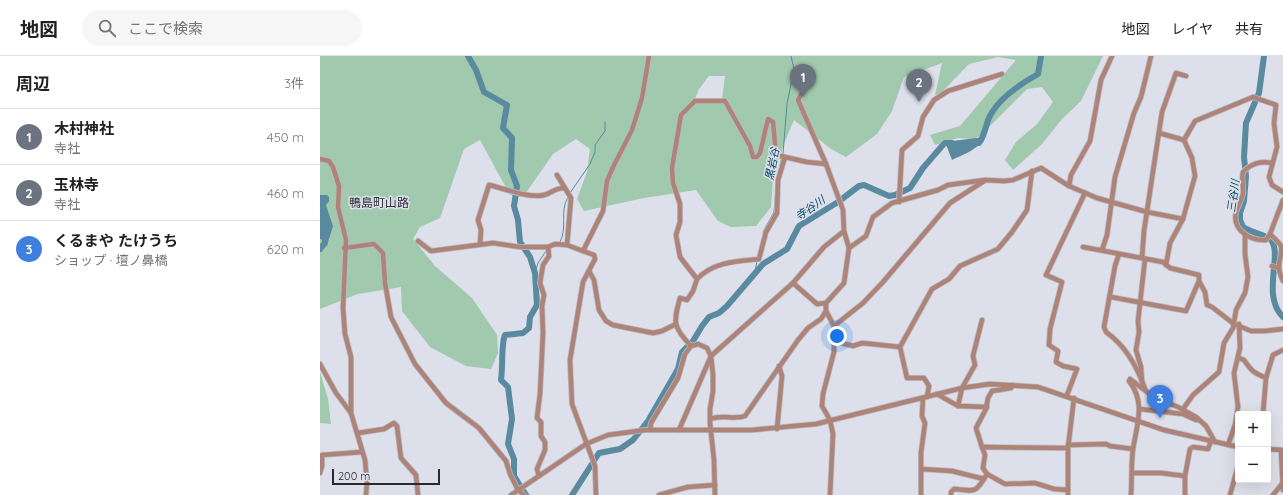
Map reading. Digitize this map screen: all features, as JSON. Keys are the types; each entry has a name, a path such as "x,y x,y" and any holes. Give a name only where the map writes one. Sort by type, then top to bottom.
{"street":[{"path":"583,251 603,211 607,182 612,167 632,130 642,98 649,56"},
{"path":"1069,186 1071,175 1090,141 1101,80 1112,56"},
{"path":"1102,250 1107,235 1117,169 1134,114 1141,97 1151,56"},
{"path":"1142,381 1141,367 1136,350 1142,302 1143,259 1147,212 1162,112 1176,73 1186,76"},
{"path":"900,202 899,194 903,170 902,150 918,136 923,117 934,100 948,91 1002,74"},
{"path":"793,283 817,304 826,303 844,283 849,248 844,231 840,201 826,164 798,100 807,83"},
{"path":"1184,140 1195,121 1248,98 1263,100 1276,105 1274,122 1277,147 1269,177 1272,185 1283,192"},
{"path":"697,279 680,258 676,235 680,222 680,204 673,183 672,168 681,115 695,101 726,101 750,146 753,157 757,157 760,154 768,119 773,122 776,155 807,162 826,164"},
{"path":"1159,133 1184,140"},
{"path":"1166,265 1170,243 1183,219 1195,176 1192,158 1184,140"},
{"path":"690,344 676,324 675,318 680,298 687,300 693,291 697,279 714,267 738,259 757,259 766,232 777,213 778,180 784,156"},
{"path":"320,159 329,161 333,167 339,186 338,207 346,240 344,248 343,308 345,334 351,357 351,413"},
{"path":"1272,164 1263,161 1252,164 1243,172 1242,195 1236,214 1240,230 1245,235 1268,236 1281,245 1282,256 1278,268 1283,281"},
{"path":"849,248 866,236 873,217 892,203 900,202 948,185 986,180 1004,182 1013,180 1041,168 1069,186 1085,193 1147,212 1183,219"},
{"path":"922,495 921,469 925,423 922,416 925,397 930,386 924,378 907,378 900,347 932,289 949,279 960,266 998,249 1012,232 1027,210 1032,171"},
{"path":"557,176 569,194 571,209 567,245"},
{"path":"834,326 863,303 883,282 950,203 986,180"},
{"path":"480,244 481,230 478,220 489,185 531,195 544,195 558,188 564,188"},
{"path":"1067,396 1077,369 1058,364 1056,362 1058,351 1049,344 1049,335 1062,282 1046,275 1085,193"},
{"path":"1268,236 1283,200"},
{"path":"679,430 711,356 793,283 824,247 844,231"},
{"path":"1228,445 1235,425 1238,407 1234,373 1238,358 1236,310 1245,293 1248,277 1245,254 1245,235"},
{"path":"418,241 431,251 493,243 549,250"},
{"path":"344,248 374,244 381,249 383,253 385,283 391,317 415,364 446,403 480,428 506,461 510,474 524,495"},
{"path":"539,476 537,469 545,450 545,442 541,436 541,422 537,418 540,394 543,333 542,306 544,295 540,283 543,265 549,250 557,245 567,245 594,255 595,260 583,282 580,310 569,372 572,404 595,466 596,495"},
{"path":"1083,247 1163,262 1170,268 1199,275 1199,281 1186,311 1111,297"},
{"path":"1119,254 1115,266 1111,297 1105,319 1106,332 1120,342 1128,352 1142,381 1145,391"},
{"path":"1272,266 1278,268"},
{"path":"589,270 594,280 599,310 606,320 613,325 653,333 662,331 676,324"},
{"path":"1199,281 1205,292 1207,305 1212,306 1236,324 1256,332 1283,329"},
{"path":"826,303 826,311 834,326 834,352 823,394 822,406 830,420 833,434 830,495"},
{"path":"711,419 715,417 740,418 745,416 798,340 808,328 821,319 826,311"},
{"path":"958,406 962,388 975,364 973,356 982,320"},
{"path":"1185,410 1193,395 1219,372 1224,343 1236,324"},
{"path":"833,341 853,346 862,343 900,347"},
{"path":"690,344 698,344 707,348 711,356 713,391 710,409 715,495"},
{"path":"648,430 678,378 685,354 690,344"},
{"path":"1263,411 1266,378 1273,355 1278,351 1283,350"},
{"path":"1238,358 1244,360 1246,365 1254,372 1266,378"},
{"path":"320,364 336,393 351,413 358,432 366,474 366,495"},
{"path":"777,429 782,376 779,366"},
{"path":"1131,495 1133,449 1140,409 1137,393 1129,380 1130,379 1155,398 1185,410 1201,421 1206,426 1213,441"},
{"path":"511,495 586,444 608,435 648,430 711,431 777,429 816,424 962,388 990,384 1038,387 1074,398 1164,430 1235,446"},
{"path":"986,477 983,468 986,455 976,428 987,407 988,398 992,391 1011,388 1014,385"},
{"path":"937,394 958,406 987,407"},
{"path":"921,469 952,471 986,477 1005,484 1035,483 1068,492 1068,447 1074,398"},
{"path":"1140,409 1183,414 1201,421"},
{"path":"358,432 384,429 394,423 397,426 401,458 416,476 418,495"},
{"path":"1185,495 1185,476 1190,449 1193,447 1208,449 1213,441"},
{"path":"982,447 1068,447 1106,444 1110,446 1133,449"},
{"path":"1271,449 1282,450 1283,490"},
{"path":"320,473 322,466 321,454 362,452"},
{"path":"1132,473 1161,473 1185,476"},
{"path":"950,495 954,489 977,490 986,477"},
{"path":"1230,495 1235,477"},
{"path":"1273,495 1276,489 1282,484"},
{"path":"659,495 688,487 715,485"}],"green space":[{"path":"320,56 1103,56 1081,101 1062,119 1042,144 1013,170 1005,160 1016,142 1037,124 1053,102 1042,87 1027,89 980,136 973,139 958,138 935,145 930,135 960,126 1016,60 998,57 969,64 940,94 935,95 942,63 904,77 892,111 877,134 846,157 831,149 794,120 783,146 773,180 771,207 756,226 731,227 718,221 696,190 644,198 584,211 577,199 587,172 590,149 576,139 553,154 523,197 510,195 480,140 464,149 440,218 420,227 413,239 435,266 472,298 497,335 498,353 491,369 466,366 430,347 402,311 401,287 358,294 320,309","holes":["709,76 725,76 722,99 695,99 699,89"]},
{"path":"320,372 328,399 331,424 320,423"}],"water":[{"path":"984,137 975,148 952,160 945,142"},
{"path":"320,195 327,195 329,197 329,201 326,205 333,226 328,242 320,239"}],"waterway":[{"path":"468,56 476,70 484,92 507,105 503,128 512,138 511,170 517,186 514,206 518,220 520,242 530,257 535,273 537,305 530,317 529,328 523,333 505,335 501,380 508,387 512,419 508,444 514,459 514,476 526,495"},
{"name":"黒岩谷","path":"783,154 787,104 794,69 791,56"},
{"name":"寺谷川","path":"979,143 989,118 1000,102 1018,86 1038,74 1041,56"},
{"name":"三谷川","path":"1264,56 1259,93 1246,123 1244,157 1246,176 1244,201 1240,213 1240,220 1243,227 1268,238 1274,246 1274,298 1277,308 1283,317"},
{"path":"570,193 590,164 595,152 595,145 605,131 605,122"},
{"name":"寺谷川","path":"572,495 599,453 620,449 633,440 648,421 678,369 682,352 693,341 702,326 709,317 719,313 727,306 763,264 787,249 799,226 838,202 859,186 864,185 889,196 895,195 910,188 923,168 942,146 945,143 952,143"},
{"name":"黒岩谷","path":"778,174 782,157"},
{"name":"黒岩谷","path":"763,232 774,212 776,188"},
{"path":"560,242 563,231 564,208 568,197"},
{"path":"320,249 325,243 325,234"},
{"path":"535,273 538,263 546,251"},
{"name":"黒岩谷","path":"755,272 757,261"}],"place":[{"name":"木村神社","path":"803,97"},
{"name":"玉林寺","path":"919,102"},
{"name":"くるまや たけうち","path":"1160,418"}],"district":[{"name":"鴨島町山路","path":"379,203"}]}
